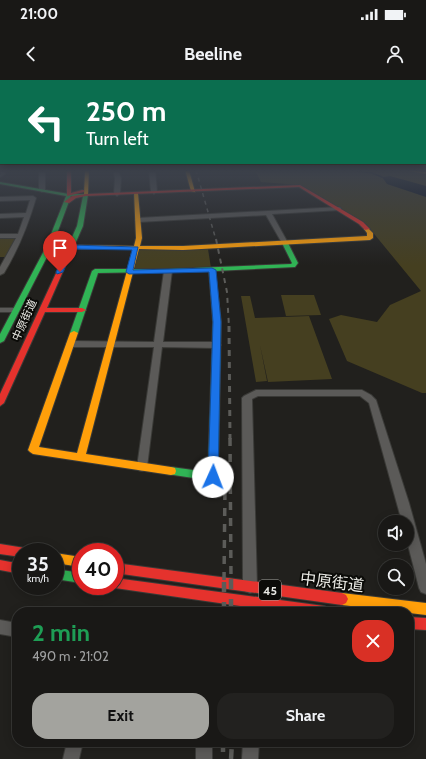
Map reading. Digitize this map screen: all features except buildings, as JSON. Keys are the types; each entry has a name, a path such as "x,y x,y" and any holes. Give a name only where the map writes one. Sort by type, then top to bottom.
{"street":[{"path":"0,273 21,236 32,202"},
{"name":"中原街道","path":"0,341 15,310 50,247 67,202"},
{"name":"中原街道","path":"0,403 80,226 85,202"},
{"path":"80,458 139,238 137,202"},
{"path":"71,247 182,248 370,238 370,233 361,223 327,202"},
{"path":"138,220 339,209"},
{"path":"212,270 217,322 213,477 34,450 95,272 212,270 293,266 295,263 269,214"},
{"path":"0,216 29,215"},
{"path":"0,236 21,236"},
{"path":"0,259 9,259"},
{"path":"142,467 168,271"},
{"path":"0,310 15,310"},
{"path":"42,310 82,310"},
{"path":"70,344 217,345"},
{"path":"250,588 247,398 256,393 362,393 368,396 372,402 426,588"},
{"path":"0,548 12,550"},
{"path":"0,565 12,567"},
{"name":"中原街道","path":"124,569 250,588 409,607"},
{"name":"45","path":"124,585 248,607"},
{"name":"中原街道","path":"414,608 426,609"},
{"path":"414,623 426,624"},
{"path":"0,627 12,629"},
{"path":"72,759 74,747"},
{"path":"204,747 204,759"},
{"path":"250,759 251,747"}],"shaded area":[{"path":"329,202 426,202 426,393 422,393 347,361 329,319 341,315 377,322 390,305 421,291 366,224"},
{"path":"17,237 6,257 0,257 0,238"},
{"path":"208,249 211,268 134,270 138,250"},
{"path":"281,295 314,295 321,315 286,316"},
{"path":"241,296 250,296 255,318 309,316 332,379 268,382 260,345 267,381 256,382"}],"railway":[{"path":"205,202 216,240"},
{"path":"216,239 227,292 229,327"},
{"path":"229,326 230,439"},
{"path":"230,438 231,580"},
{"path":"224,580 225,486"},
{"path":"224,580 224,607"},
{"path":"231,580 231,607"},
{"path":"223,747 223,759"},
{"path":"231,759 232,747"}],"traffic: fast":[{"path":"0,341 49,247 66,202"},
{"path":"61,269 80,226 85,202"},
{"path":"74,333 95,271 168,271 293,266 295,263 285,243"},
{"path":"171,471 213,477 217,322 212,270"},
{"path":"64,575 72,577"}],"traffic: slow":[{"path":"80,458 139,238 137,202"},
{"path":"71,247 183,248 370,238 370,233 367,229"},
{"path":"74,333 33,450 171,471"},
{"path":"64,559 72,561"},
{"path":"342,599 409,607"},
{"path":"414,608 426,609"}],"traffic: jam":[{"path":"326,202 361,223 367,229"},
{"path":"0,403 61,269"},
{"path":"42,310 82,310"},
{"path":"0,549 12,551"},
{"path":"0,565 12,567"},
{"path":"124,569 342,599"},
{"path":"124,584 288,607"},
{"path":"414,623 426,624"}],"route":[{"path":"60,272 71,247 136,248 129,272 212,270 217,322 213,477"}]}
